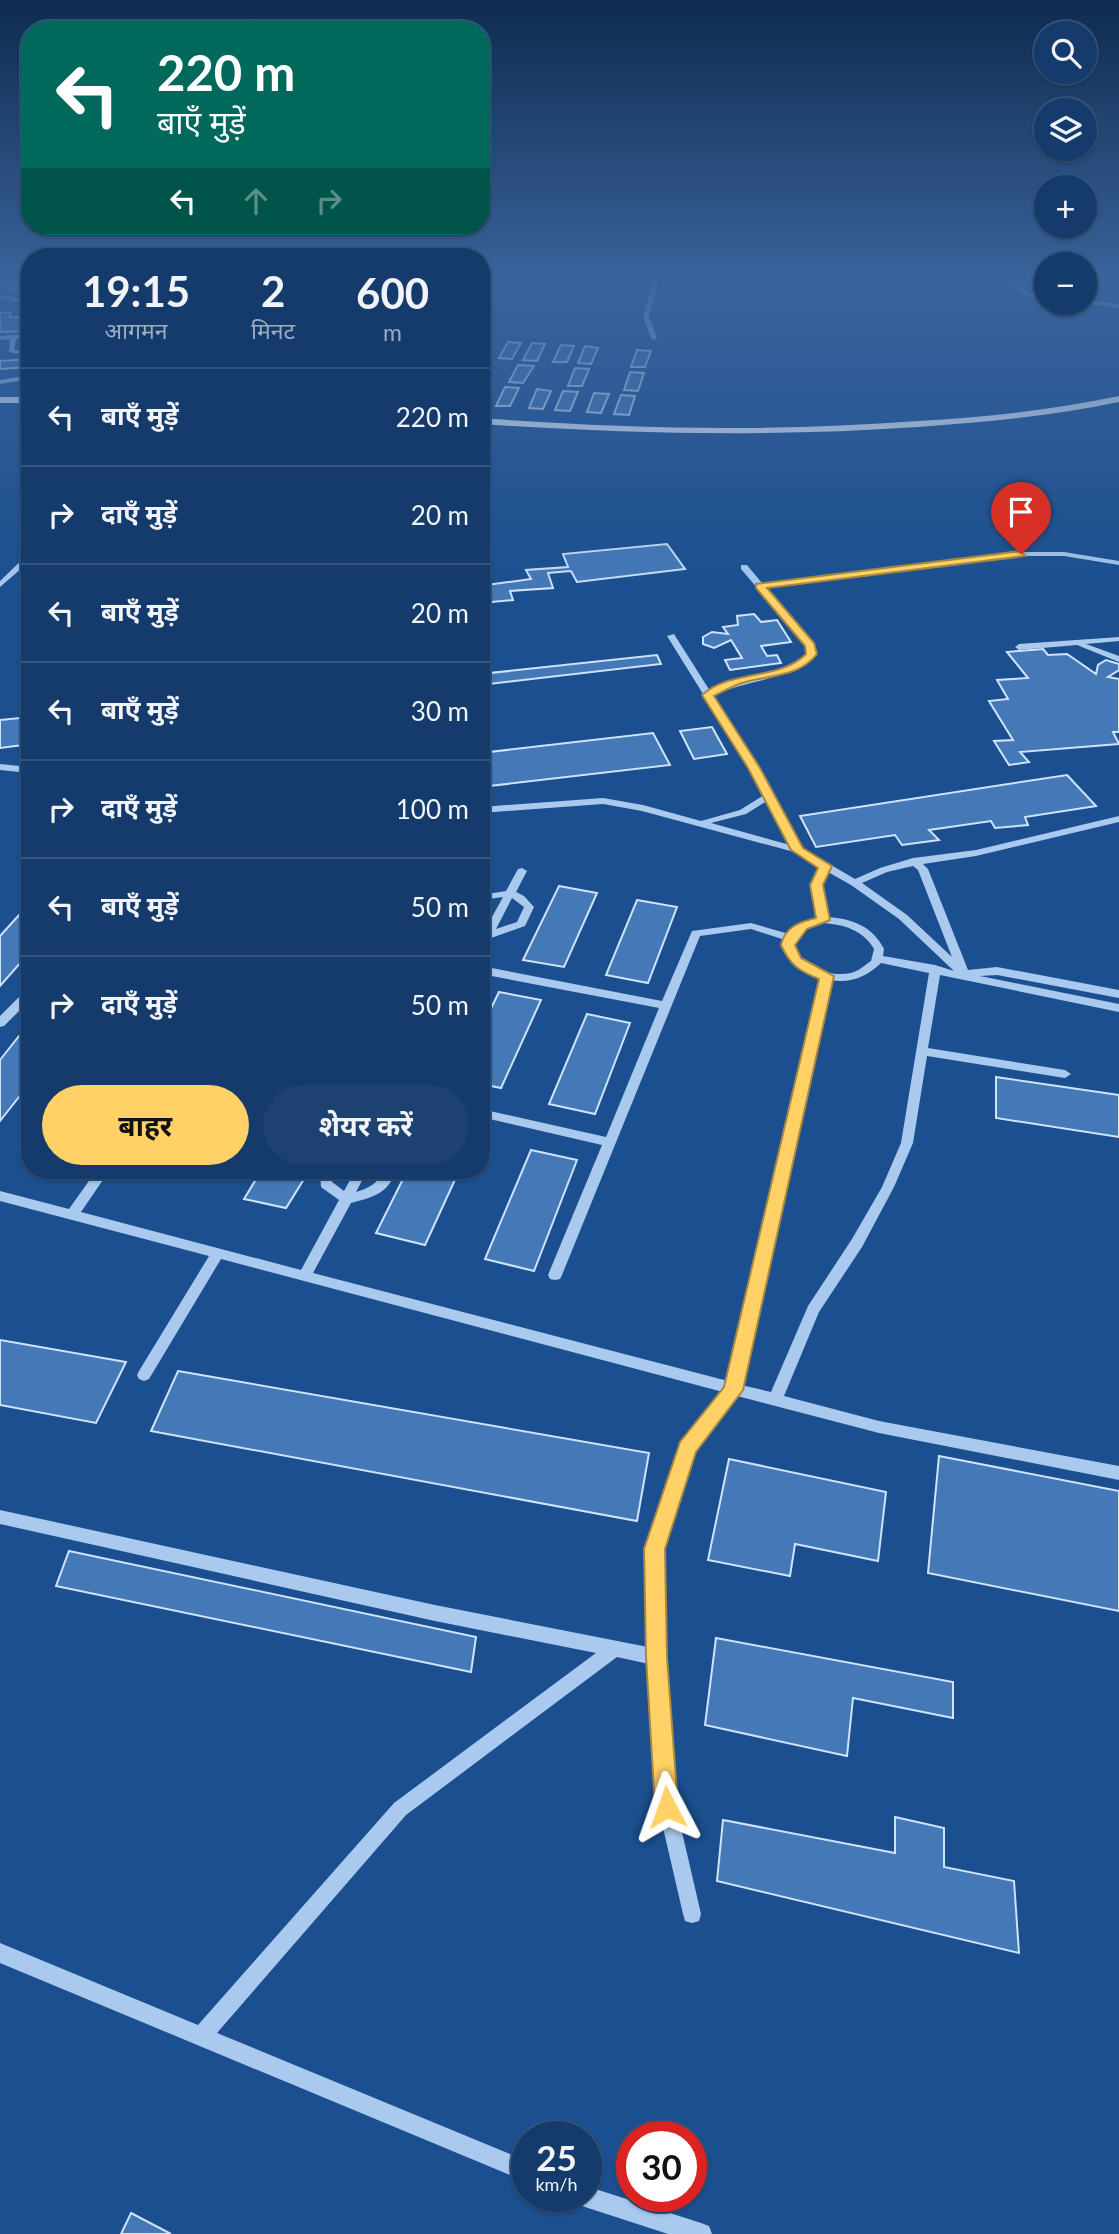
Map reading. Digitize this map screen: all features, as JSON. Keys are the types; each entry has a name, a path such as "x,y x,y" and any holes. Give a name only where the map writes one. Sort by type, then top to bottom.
{"main road":[{"path":"0,400 21,400"},
{"path":"490,422 646,431 822,432 1021,415 1119,400"}],"street":[{"path":"760,586 1021,554 1057,554 1119,563"},
{"path":"0,585 21,566"},
{"path":"708,695 737,681 790,669 802,664 811,654 810,645 744,568"},
{"path":"671,636 768,796 797,850"},
{"path":"1019,647 1119,639"},
{"path":"1077,644 1119,659"},
{"path":"0,767 21,770"},
{"path":"701,823 724,819 768,796"},
{"path":"490,809 603,801 701,823 797,850 855,883 918,929 964,974 997,971 1119,994"},
{"path":"855,883 874,872 913,861 974,853 1119,819"},
{"path":"913,861 923,869 964,974"},
{"path":"823,920 817,885 825,866"},
{"path":"490,924 522,871"},
{"path":"490,896 510,893 522,898 529,908 521,924 490,932"},
{"path":"823,920 838,920 865,931 879,949 878,959 870,970 861,974 849,978 827,976 805,968 795,960 788,945 790,938 802,926 823,920"},
{"path":"555,1275 696,933 751,926 790,938"},
{"path":"878,959 964,974 991,984 1119,1008"},
{"path":"776,1398 813,1310 857,1243 888,1188 907,1143 935,969"},
{"path":"490,972 666,1006"},
{"path":"692,1914 667,1807 657,1657 654,1549 687,1448 733,1390 827,976"},
{"path":"0,1023 21,1002"},
{"path":"921,1051 1065,1074"},
{"path":"490,1115 610,1142"},
{"path":"72,1215 97,1179"},
{"path":"326,1179 326,1184 346,1199 372,1193 386,1179"},
{"path":"305,1276 357,1179"},
{"path":"0,1196 879,1427 1119,1473"},
{"path":"144,1375 217,1255"},
{"path":"0,1517 657,1657"},
{"path":"201,2037 400,1809 615,1649"},
{"path":"0,1953 511,2165"},
{"path":"602,2201 701,2234"}],"building":[{"path":"570,381 584,381 582,386 568,386"},
{"path":"627,381 641,381 638,391 624,390"},
{"path":"505,387 519,388 510,406 496,406"},
{"path":"537,389 551,391 543,409 529,408"},
{"path":"563,391 578,392 570,411 555,410"},
{"path":"594,393 609,394 601,413 587,412"},
{"path":"621,395 635,396 629,415 614,414"},
{"path":"667,544 685,569 577,582 571,571 548,573 553,588 510,591 513,600 490,602 490,585 531,579 526,570 568,567 563,554"},
{"path":"754,614 761,622 777,620 791,642 761,646 767,656 777,655 781,663 730,670 725,660 742,658 731,640 714,648 703,644 703,637 712,632 728,634 723,627 738,625 737,616"},
{"path":"1043,649 1048,655 1067,654 1096,674 1098,665 1106,660 1119,664 1119,670 1108,677 1119,679 1119,732 1113,732 1119,744 1020,752 1029,762 1009,765 994,741 1013,740 989,701 1008,699 997,680 1028,678 1007,652"},
{"path":"657,655 661,664 490,684 490,673"},
{"path":"21,718 21,745 0,748 0,720"},
{"path":"712,727 727,754 694,759 680,731"},
{"path":"653,733 670,765 490,786 490,752"},
{"path":"1067,775 1096,806 1025,817 1028,825 995,828 991,821 929,830 939,840 902,845 895,835 816,847 800,816"},
{"path":"559,886 597,893 564,967 523,960"},
{"path":"637,900 677,907 648,983 606,975"},
{"path":"21,913 21,962 0,986 0,936"},
{"path":"499,992 541,1000 501,1088 490,1086 490,1010"},
{"path":"587,1014 630,1023 595,1114 549,1104"},
{"path":"21,1036 21,1094 0,1121 0,1060"},
{"path":"996,1077 1119,1095 1119,1137 996,1118"},
{"path":"531,1150 577,1160 534,1271 485,1259"},
{"path":"256,1179 304,1179 286,1208 244,1199"},
{"path":"403,1179 455,1179 425,1245 376,1233"},
{"path":"0,1340 126,1362 96,1423 0,1405"},
{"path":"178,1371 649,1453 637,1521 151,1431"},
{"path":"939,1456 1119,1491 1119,1611 928,1573"},
{"path":"729,1459 886,1492 878,1561 795,1544 790,1576 708,1560"},
{"path":"69,1551 476,1637 471,1672 56,1586"},
{"path":"716,1638 953,1682 953,1718 853,1698 847,1756 705,1725"},
{"path":"895,1817 944,1828 944,1867 1014,1881 1019,1953 717,1881 723,1820 895,1853"},
{"path":"131,2213 171,2234 121,2234"}],"route":[{"path":"667,1807 657,1657 654,1549 687,1448 733,1390 827,976 805,968 795,960 788,945 795,931 812,922 823,920 817,885 825,866 797,850 754,768 708,695 724,685 790,669 802,664 811,654 810,645 760,586 1021,554"}]}
